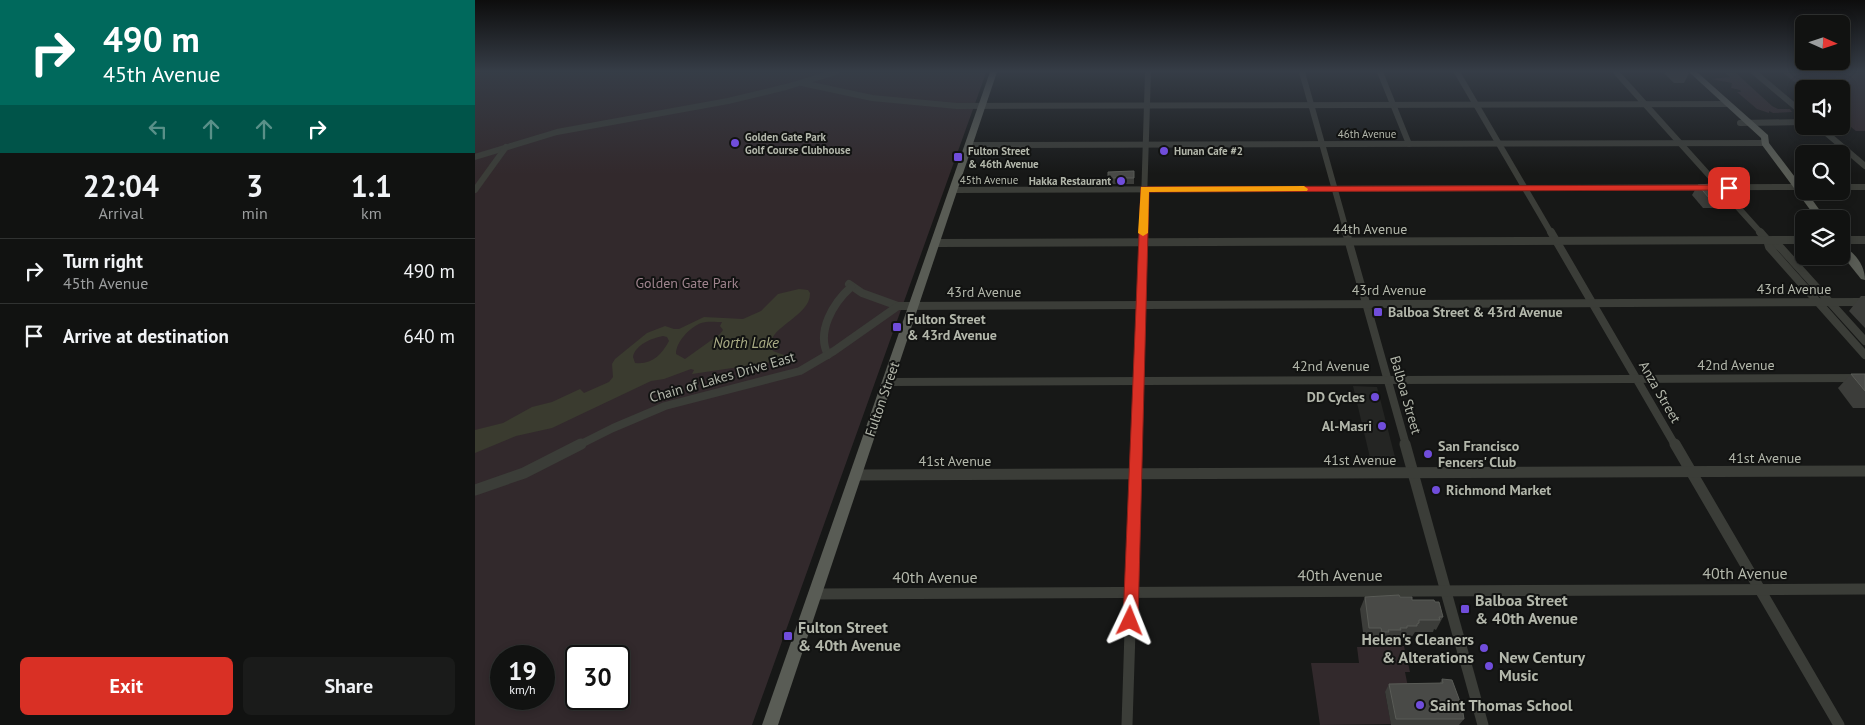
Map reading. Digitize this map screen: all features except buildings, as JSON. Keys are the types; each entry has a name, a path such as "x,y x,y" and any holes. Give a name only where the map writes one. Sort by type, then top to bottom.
{"main road":[{"name":"Fulton Street","path":"770,725 982,106"},
{"path":"1721,106 1758,139 1765,142 1795,180"},
{"path":"1730,106 1765,137 1765,142"},
{"path":"1850,254 1865,277"}],"street":[{"path":"475,157 557,132 703,106"},
{"path":"975,106 1009,106"},
{"path":"1127,725 1147,106"},
{"name":"Balboa Street","path":"1311,106 1483,725"},
{"path":"1392,106 1409,144"},
{"name":"Anza Street","path":"1476,106 1839,725"},
{"path":"1646,106 1767,240 1780,247 1865,341"},
{"path":"1740,123 1795,122"},
{"path":"1829,135 1865,166"},
{"name":"46th Avenue","path":"969,145 1765,142"},
{"path":"475,190 506,147"},
{"name":"45th Avenue","path":"954,190 1795,187"},
{"path":"1850,187 1865,187"},
{"path":"1767,240 1769,247 1865,355"},
{"name":"44th Avenue","path":"935,243 1795,240"},
{"path":"1850,243 1865,240"},
{"path":"828,355 825,349 826,324 850,285 867,296 898,306 913,306"},
{"name":"43rd Avenue","path":"913,306 1865,302"},
{"name":"Chain of Lakes Drive East","path":"475,490 524,473 620,425 659,408 793,373 828,355 898,306"},
{"name":"42nd Avenue","path":"888,382 1865,378"},
{"name":"41st Avenue","path":"856,475 1865,471"},
{"name":"40th Avenue","path":"815,594 1865,589"}],"shaded area":[{"path":"1353,386 1377,387 1397,465 1372,466"}],"green space":[{"name":"Golden Gate Park","path":"475,106 974,106 752,725 475,725"},
{"path":"1753,106 1772,106 1778,109 1790,109 1792,112 1773,113 1769,111 1769,113"},
{"path":"1850,106 1865,106 1865,131 1856,131 1850,126"},
{"path":"1404,646 1410,672 1405,672 1409,692 1385,692 1391,724 1320,725 1311,663 1359,663 1357,647"}],"water":[{"name":"North Lake","path":"799,289 808,290 810,293 808,302 803,310 773,336 771,343 773,351 784,355 779,361 692,374 694,370 691,369 664,379 651,381 552,428 516,436 475,453 475,430 503,423 532,407 552,402 580,389 584,393 609,382 613,377 612,364 615,359 647,333 665,326 679,329 704,317 743,319 761,311 778,294","holes":["703,322 722,322 720,326 723,330 720,334 685,359 676,354 681,340 696,325","663,336 667,337 669,341 659,355 651,361 635,363 634,353 640,346 649,340"]}],"slow traffic":[{"path":"1143,233 1144,189 1304,189"}],"place":[{"name":"Golden Gate Park Golf Course Clubhouse","path":"735,143"},
{"name":"Hunan Cafe #2","path":"1164,151"},
{"name":"Fulton Street & 46th Avenue","path":"958,157"},
{"name":"Hakka Restaurant","path":"1121,181"},
{"name":"Balboa Street & 43rd Avenue","path":"1378,312"},
{"name":"Fulton Street & 43rd Avenue","path":"897,327"},
{"name":"DD Cycles","path":"1375,397"},
{"name":"Al-Masri","path":"1382,426"},
{"name":"San Francisco Fencers' Club","path":"1428,454"},
{"name":"Richmond Market","path":"1436,490"},
{"name":"Balboa Street & 40th Avenue","path":"1465,609"},
{"name":"Fulton Street & 40th Avenue","path":"788,636"},
{"name":"Helen's Cleaners & Alterations","path":"1484,648"},
{"name":"New Century Music","path":"1489,666"},
{"name":"Saint Thomas School","path":"1420,705"}],"route":[{"path":"1130,621 1144,189 1729,188"}]}
